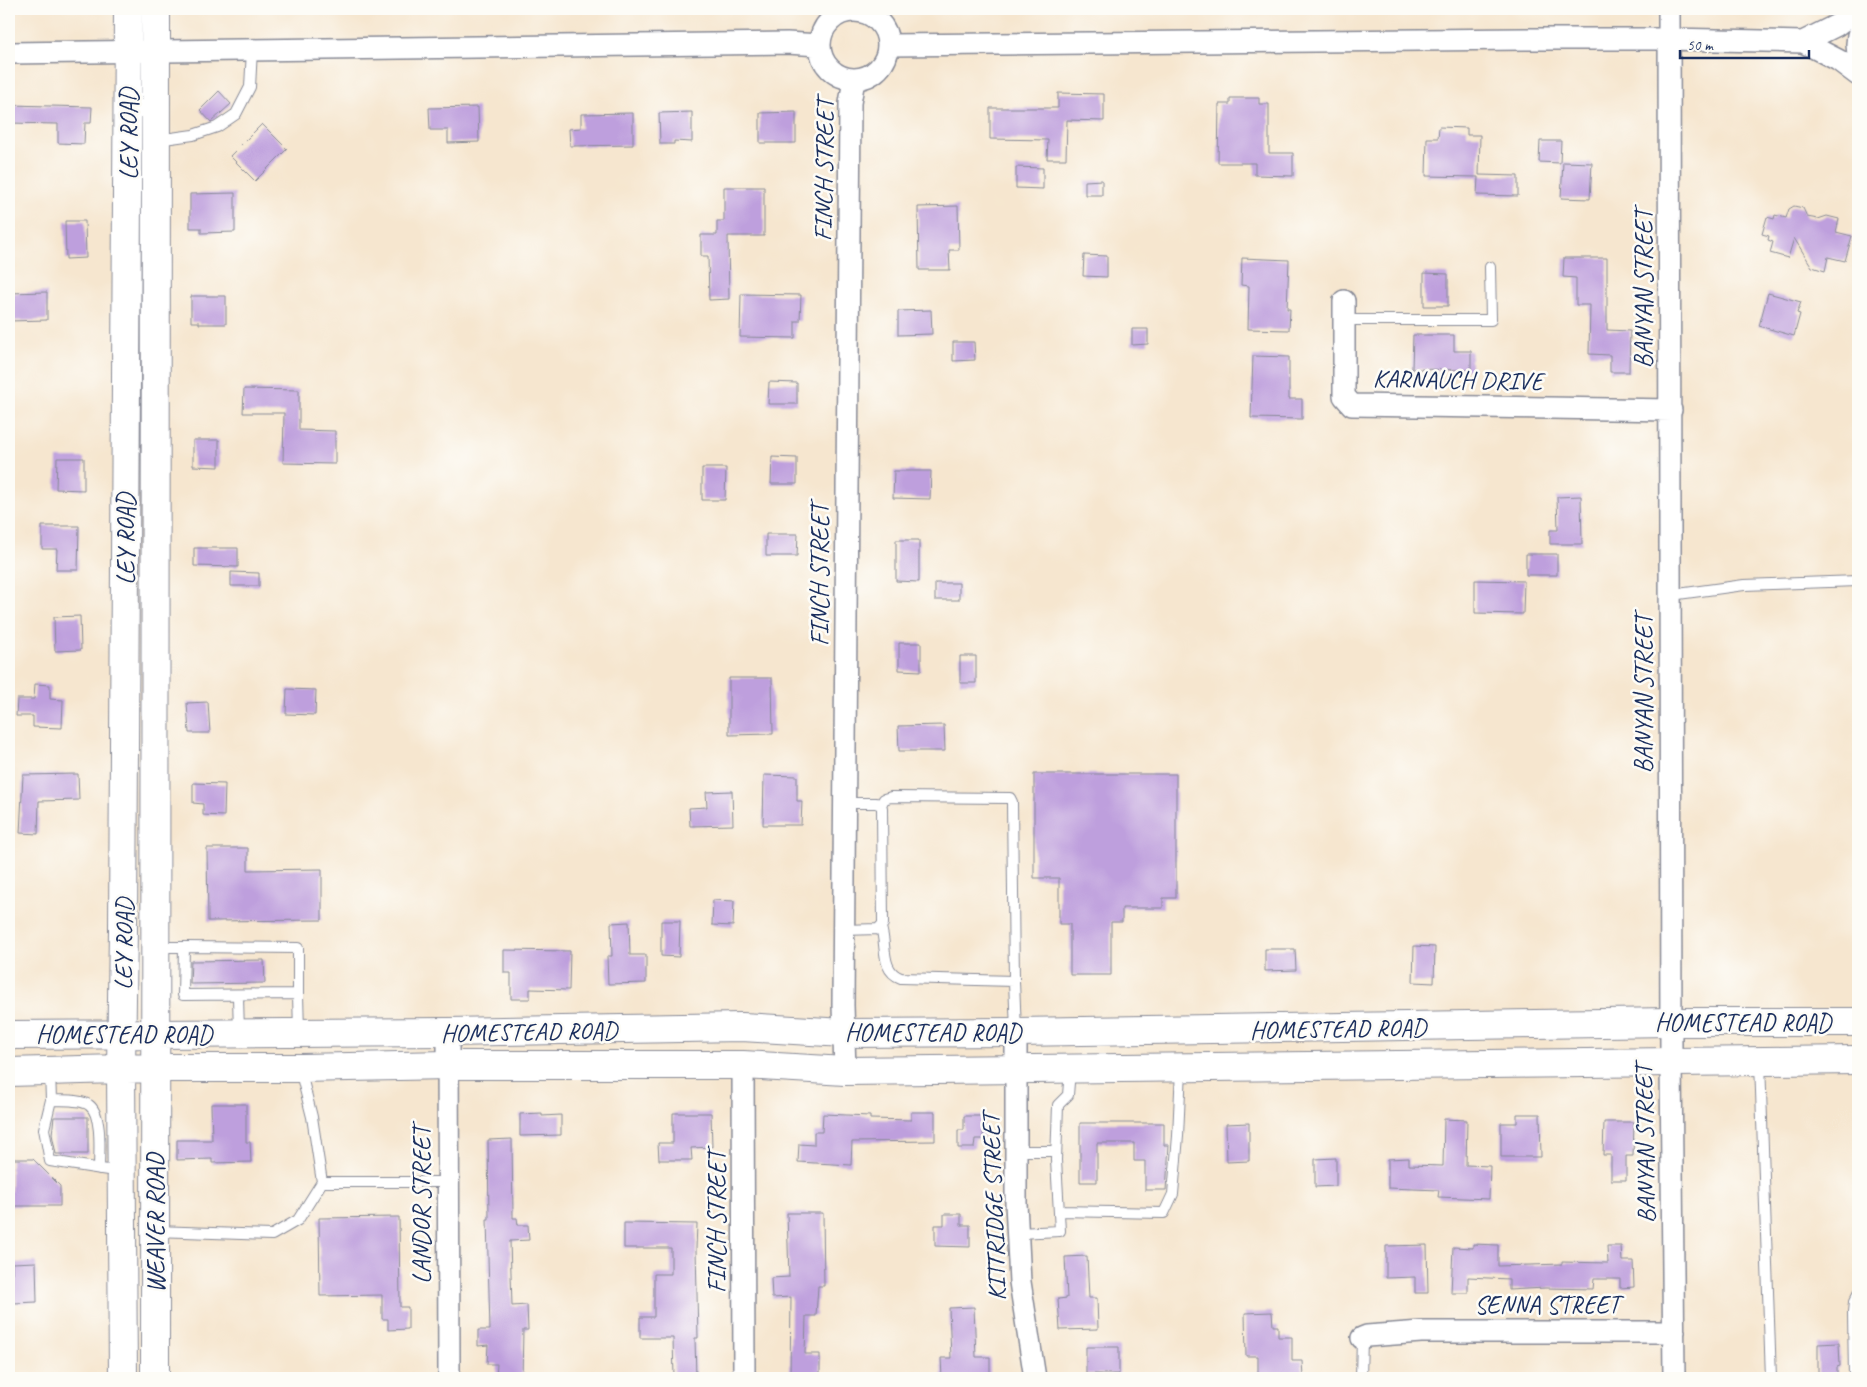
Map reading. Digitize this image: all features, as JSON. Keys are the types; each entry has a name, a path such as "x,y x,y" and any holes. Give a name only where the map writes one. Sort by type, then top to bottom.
{"main road":[{"name":"LEY ROAD","path":"121,1069 128,9"},
{"name":"LEY ROAD","path":"154,1068 156,947 156,9"},
{"path":"127,298 156,299"},
{"path":"126,482 156,484"},
{"path":"125,678 156,681"},
{"name":"HOMESTEAD ROAD","path":"9,1035 448,1032 742,1027 844,1033 1016,1032 1671,1022 1858,1022"},
{"path":"1394,1066 1395,1026"},
{"path":"1175,1030 1178,1068"},
{"name":"HOMESTEAD ROAD","path":"9,1072 154,1068 448,1065 743,1066 845,1071 1016,1070 1858,1060"},
{"name":"WEAVER ROAD","path":"154,1068 155,1378"},
{"name":"WEAVER ROAD","path":"121,1069 110,1170 123,1378"}],"street":[{"name":"BANYAN STREET","path":"1669,9 1671,1062 1674,1378"},
{"path":"1803,42 1837,25 1858,9"},
{"path":"853,10 874,18 884,30 888,45 886,56 874,74 854,80 834,74 826,66 821,56 819,45 826,25 843,13 853,10"},
{"path":"1858,35 1858,55"},
{"path":"888,45 1205,41 1669,39 1803,42 1838,60 1858,75"},
{"path":"9,53 787,43 819,45"},
{"name":"FINCH STREET","path":"845,1071 843,930 850,103 854,80"},
{"name":"KARNAUCH DRIVE","path":"1344,310 1344,396 1352,404 1671,410"},
{"name":"LANDOR STREET","path":"448,1032 449,1378"},
{"name":"KITTRIDGE STREET","path":"1016,1032 1016,1151 1020,1282 1035,1378"},
{"name":"FINCH STREET","path":"743,1066 744,1378"},
{"name":"SENNA STREET","path":"1362,1338 1421,1332 1674,1332"}],"lane":[{"path":"156,140 193,135 217,127 236,114 250,87 252,50"},
{"path":"1344,310 1491,320 1490,267"},
{"path":"1671,595 1744,585 1858,581"},
{"path":"880,805 884,799 891,797 1010,798 1012,802 1016,1032"},
{"path":"844,803 880,805"},
{"path":"880,805 882,808 883,924 881,928 884,934 886,959 893,974 901,978 1014,981"},
{"path":"843,930 881,928"},
{"path":"184,946 183,995 298,994"},
{"path":"156,947 298,948 299,1033"},
{"path":"238,996 240,1034"},
{"path":"1760,1061 1771,1378"},
{"path":"155,1231 272,1235 298,1220 322,1182 312,1117 300,1068"},
{"path":"1059,1211 1164,1213 1173,1194 1178,1136 1178,1068"},
{"path":"1018,1234 1060,1231 1056,1151 1058,1105 1068,1095 1070,1069"},
{"path":"50,1071 50,1100 44,1129 50,1162 110,1170 99,1132 96,1112 88,1104 50,1100"},
{"path":"1016,1151 1056,1151"},
{"path":"322,1182 448,1182"},
{"path":"1854,1378 1853,1312 1854,1302 1858,1294"},
{"path":"1361,1378 1362,1338"}],"building":[{"path":"219,91 231,104 211,122 200,110"},
{"path":"1058,93 1104,94 1104,121 1067,120 1066,159 1047,159 1048,140 990,139 990,108 1058,108"},
{"path":"1230,98 1259,98 1259,104 1269,104 1269,153 1293,153 1293,176 1255,175 1255,163 1218,163 1219,104 1230,104"},
{"path":"9,105 92,107 91,123 85,123 84,144 58,143 58,124 9,123"},
{"path":"478,107 479,142 448,143 448,130 430,130 429,108"},
{"path":"692,112 692,142 674,141 674,144 660,144 659,113"},
{"path":"796,112 796,143 760,143 760,113"},
{"path":"633,113 633,145 570,146 569,129 581,128 581,114"},
{"path":"262,124 287,149 255,181 230,156"},
{"path":"1439,127 1467,128 1467,135 1480,135 1479,175 1518,176 1518,196 1477,195 1478,177 1426,176 1427,138 1438,138"},
{"path":"1540,141 1561,141 1560,163 1539,162"},
{"path":"1563,162 1592,163 1590,199 1561,198"},
{"path":"1016,167 1043,168 1043,189 1016,188"},
{"path":"1102,180 1102,195 1085,195 1085,181"},
{"path":"724,187 764,187 764,236 728,236 729,299 709,300 708,256 701,256 701,235 717,235 717,221 724,221"},
{"path":"235,193 235,232 201,233 201,228 190,228 190,194"},
{"path":"958,206 959,250 949,250 950,270 919,270 918,207"},
{"path":"1794,206 1803,208 1807,217 1818,219 1827,216 1839,219 1836,232 1852,236 1845,261 1828,257 1825,271 1812,267 1794,238 1788,258 1770,253 1773,242 1768,240 1769,236 1762,234 1767,217 1774,219 1775,215 1786,218 1789,209"},
{"path":"65,221 85,221 86,258 66,259"},
{"path":"1084,255 1107,256 1107,277 1083,276"},
{"path":"1242,258 1289,260 1287,309 1290,309 1289,330 1248,329 1249,286 1241,285"},
{"path":"1564,258 1607,258 1607,330 1630,331 1629,372 1610,372 1610,355 1589,354 1590,305 1576,305 1576,278 1563,277"},
{"path":"1424,273 1448,274 1448,306 1424,306"},
{"path":"47,292 47,320 9,321 9,293"},
{"path":"1768,293 1801,302 1797,313 1800,314 1794,336 1759,326"},
{"path":"741,294 801,295 800,321 795,321 795,338 740,337"},
{"path":"191,296 226,296 226,324 199,324 199,322 191,322"},
{"path":"931,310 932,334 898,335 898,311"},
{"path":"1132,329 1148,329 1148,344 1132,345"},
{"path":"1413,335 1454,335 1454,351 1471,351 1471,370 1412,369"},
{"path":"953,342 974,342 975,360 953,361"},
{"path":"1253,356 1289,357 1289,399 1302,399 1302,419 1251,418"},
{"path":"769,382 797,383 797,404 768,404"},
{"path":"244,389 299,390 299,430 335,431 335,464 283,463 284,413 243,413"},
{"path":"193,440 219,440 219,467 193,466"},
{"path":"772,457 797,458 797,484 771,484"},
{"path":"57,458 84,458 84,490 56,489"},
{"path":"702,468 726,468 725,500 702,500"},
{"path":"894,471 931,471 930,499 893,498"},
{"path":"1581,496 1582,544 1550,544 1550,530 1558,530 1557,497"},
{"path":"42,526 79,526 78,570 56,570 57,549 42,549"},
{"path":"766,534 798,534 797,556 766,556"},
{"path":"896,540 919,540 919,582 896,581"},
{"path":"194,548 238,548 238,567 194,566"},
{"path":"1526,554 1557,554 1557,575 1526,575"},
{"path":"231,572 259,573 259,586 231,586"},
{"path":"1475,580 1524,581 1523,614 1475,613"},
{"path":"935,583 959,583 959,600 935,600"},
{"path":"80,616 81,650 55,651 54,617"},
{"path":"899,643 921,643 921,671 899,670"},
{"path":"960,656 976,656 976,683 960,683"},
{"path":"729,678 772,678 773,734 729,735"},
{"path":"35,684 50,685 50,699 63,700 62,728 33,727 33,716 16,716 17,699 34,699"},
{"path":"287,689 316,690 315,715 286,714"},
{"path":"208,702 210,733 189,733 187,703"},
{"path":"944,725 945,751 899,751 898,726"},
{"path":"78,774 79,800 39,801 38,834 20,833 23,775"},
{"path":"1034,774 1176,774 1176,898 1163,898 1163,908 1122,908 1122,922 1111,922 1111,975 1070,975 1070,924 1059,924 1059,878 1034,878"},
{"path":"764,775 797,776 797,801 802,801 801,825 763,825"},
{"path":"193,783 225,784 224,816 203,815 203,804 193,803"},
{"path":"732,791 733,825 690,826 689,808 707,807 706,792"},
{"path":"207,848 248,848 248,870 322,869 322,920 208,921"},
{"path":"713,900 734,901 733,926 712,925"},
{"path":"661,921 680,921 679,957 661,956"},
{"path":"629,922 630,955 646,955 646,983 608,984 607,956 612,956 611,923"},
{"path":"1414,946 1435,947 1434,983 1413,982"},
{"path":"1265,949 1295,949 1296,970 1265,971"},
{"path":"504,950 570,951 569,990 530,989 530,999 511,999 511,973 504,973"},
{"path":"264,960 265,983 190,984 191,961"},
{"path":"211,1104 246,1104 246,1142 250,1142 251,1162 212,1163 212,1159 177,1160 177,1140 212,1140"},
{"path":"911,1112 935,1112 935,1141 852,1142 851,1165 798,1162 799,1144 814,1145 814,1132 822,1132 823,1114 870,1116 870,1119 911,1120"},
{"path":"542,1113 542,1116 561,1115 561,1135 520,1136 520,1114"},
{"path":"673,1113 711,1113 712,1147 691,1148 692,1160 659,1160 658,1143 673,1143"},
{"path":"1517,1114 1540,1114 1541,1157 1501,1157 1501,1123 1517,1123"},
{"path":"964,1116 984,1116 983,1139 975,1139 974,1148 958,1148 958,1130 964,1130"},
{"path":"54,1117 88,1117 88,1154 56,1154 52,1134"},
{"path":"1444,1119 1467,1120 1466,1165 1490,1166 1489,1199 1438,1197 1439,1190 1388,1188 1388,1159 1409,1158 1409,1165 1443,1166"},
{"path":"1604,1122 1634,1122 1633,1156 1626,1156 1626,1180 1611,1180 1611,1155 1603,1155"},
{"path":"1080,1123 1164,1123 1164,1145 1169,1145 1166,1190 1145,1190 1145,1161 1134,1161 1134,1143 1097,1143 1097,1182 1080,1182"},
{"path":"1249,1123 1249,1161 1227,1162 1226,1124"},
{"path":"512,1139 513,1218 517,1218 518,1225 528,1225 529,1240 510,1241 512,1306 527,1305 528,1330 523,1330 522,1378 496,1378 497,1364 487,1364 488,1345 478,1346 478,1330 490,1330 487,1219 489,1219 488,1140"},
{"path":"1336,1158 1336,1186 1315,1187 1315,1159"},
{"path":"11,1159 33,1159 60,1186 60,1206 11,1206"},
{"path":"787,1213 823,1213 824,1286 818,1286 816,1316 806,1316 805,1354 820,1354 820,1378 790,1378 791,1297 772,1298 771,1278 789,1277"},
{"path":"944,1214 961,1214 961,1225 970,1225 970,1247 935,1246 935,1225 944,1225"},
{"path":"399,1217 400,1307 408,1307 408,1329 388,1330 388,1319 382,1319 382,1295 320,1296 319,1218"},
{"path":"624,1223 697,1224 698,1338 695,1338 696,1378 674,1378 673,1338 640,1338 640,1317 654,1317 654,1274 671,1274 671,1248 624,1248"},
{"path":"1473,1244 1498,1245 1498,1266 1562,1264 1562,1262 1608,1263 1607,1246 1621,1246 1622,1261 1633,1261 1634,1287 1620,1288 1620,1279 1594,1279 1593,1289 1545,1288 1509,1290 1509,1279 1468,1277 1468,1293 1451,1293 1453,1247 1473,1248"},
{"path":"1427,1245 1428,1293 1415,1293 1415,1277 1386,1278 1386,1246"},
{"path":"1087,1256 1089,1298 1097,1298 1098,1329 1060,1330 1058,1299 1067,1298 1065,1257"},
{"path":"36,1262 37,1302 13,1303 12,1263"},
{"path":"974,1307 976,1357 990,1357 990,1378 942,1378 941,1358 951,1358 949,1308"},
{"path":"1272,1312 1273,1326 1278,1326 1278,1337 1292,1337 1292,1361 1302,1361 1303,1378 1258,1378 1258,1356 1246,1356 1245,1313"},
{"path":"1839,1343 1840,1366 1837,1367 1837,1378 1818,1378 1818,1344"},
{"path":"1086,1347 1119,1347 1119,1374 1086,1374"}]}
